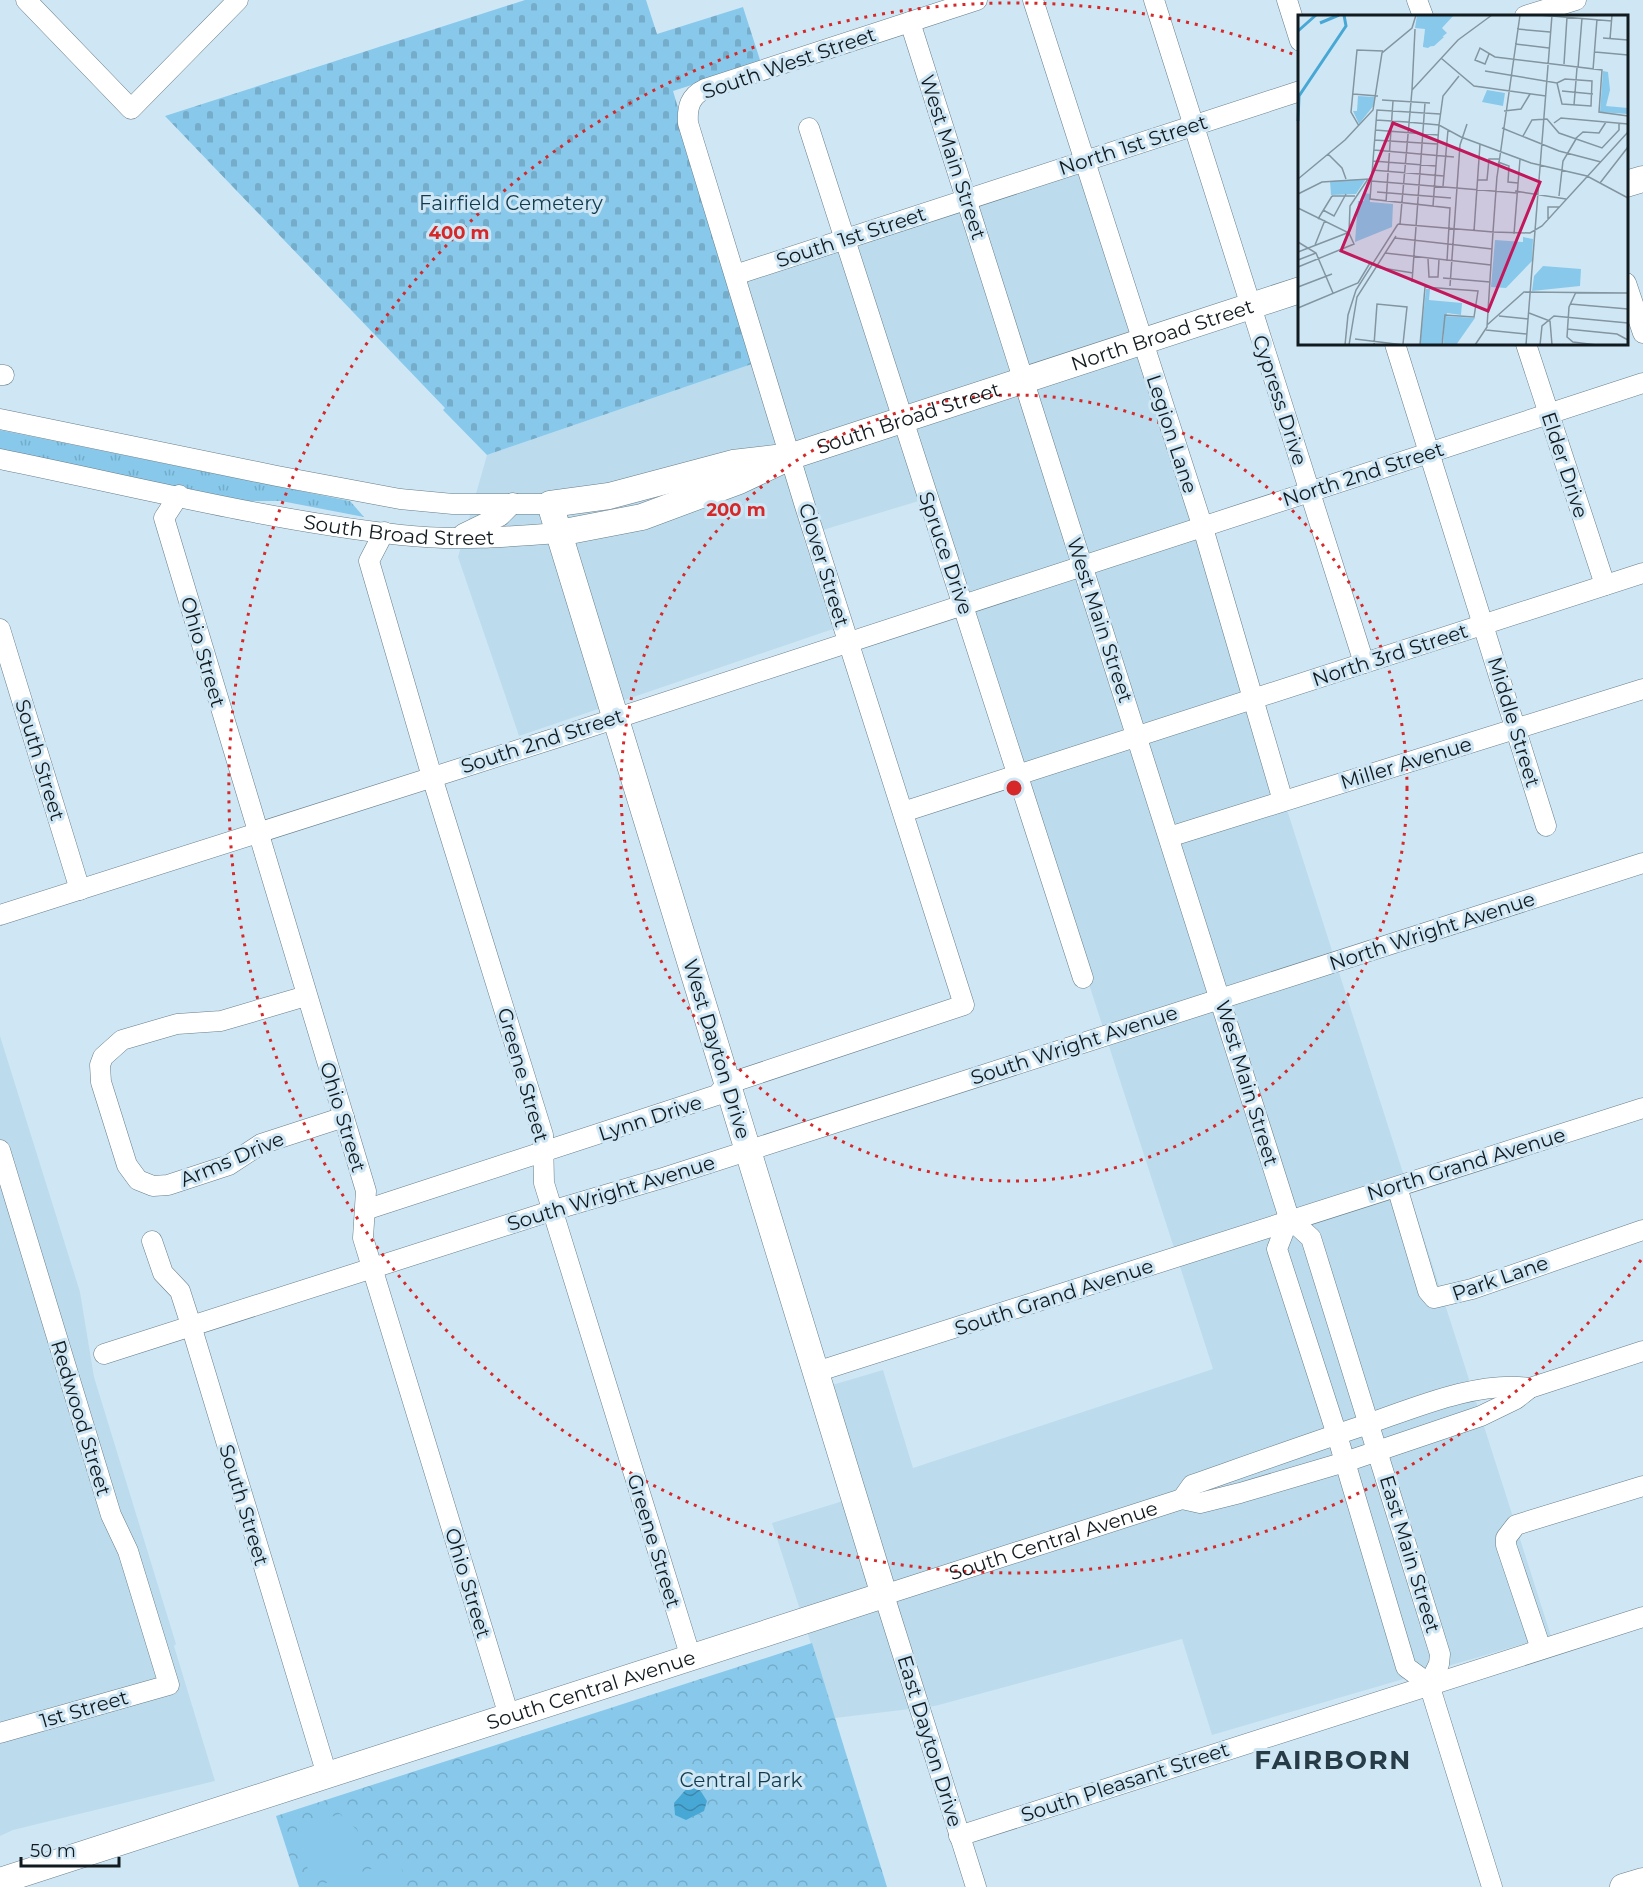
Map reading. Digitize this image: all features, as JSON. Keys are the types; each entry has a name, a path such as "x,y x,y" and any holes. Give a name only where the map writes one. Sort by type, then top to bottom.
{"main road":[{"path":"1628,183 1643,179"},
{"name":"North Broad Street","path":"1024,380 1298,290"},
{"name":"South Broad Street","path":"560,533 642,517 739,481 792,456 1024,380"},
{"name":"South Broad Street","path":"550,504 642,489 733,463 792,456"},
{"name":"West Dayton Drive","path":"550,504 884,1595"},
{"name":"South Central Avenue","path":"0,1881 884,1595"},
{"path":"1623,1887 1643,1881"}],"street":[{"path":"26,0 131,110 240,0"},
{"name":"South West Street","path":"688,123 689,104 697,92 705,88 977,0"},
{"name":"Legion Lane","path":"1033,0 1203,528 1283,801"},
{"name":"Cypress Drive","path":"1154,0 1364,663"},
{"path":"1287,0 1298,38"},
{"path":"1417,0 1423,15"},
{"path":"1536,11 1576,0"},
{"name":"West Main Street","path":"910,22 1289,1218"},
{"name":"North 1st Street","path":"966,200 1298,91"},
{"name":"Clover Street","path":"688,123 848,642 964,1005"},
{"name":"Spruce Drive","path":"809,128 1083,978"},
{"name":"South 1st Street","path":"735,275 966,200"},
{"path":"1628,289 1643,333"},
{"name":"Middle Street","path":"1395,345 1546,826"},
{"name":"Elder Drive","path":"1526,345 1605,585"},
{"name":"North 2nd Street","path":"1084,566 1643,383"},
{"name":"South Broad Street","path":"0,418 277,476 400,499 453,504 550,504"},
{"name":"South Broad Street","path":"0,459 296,520 384,532 454,538 560,533"},
{"name":"Ohio Street","path":"178,495 164,518 256,833 366,1191 362,1231 372,1268 509,1716"},
{"path":"454,538 500,516 513,503"},
{"name":"Greene Street","path":"384,532 369,561 432,777 543,1135 544,1183 691,1658"},
{"name":"South 2nd Street","path":"0,915 1084,566"},
{"name":"North 3rd Street","path":"903,812 1643,573"},
{"name":"South Street","path":"0,629 80,890"},
{"name":"Miller Avenue","path":"1169,837 1643,689"},
{"name":"North Wright Avenue","path":"1221,999 1643,863"},
{"name":"Arms Drive","path":"306,996 221,1021 177,1024 114,1044 103,1057 99,1074 116,1131 132,1174 145,1184 160,1187 229,1165 261,1144 344,1117"},
{"name":"South Wright Avenue","path":"104,1354 1221,999"},
{"name":"Lynn Drive","path":"365,1210 717,1095 727,1084 964,1005"},
{"name":"North Grand Avenue","path":"1289,1218 1397,1187 1643,1108"},
{"name":"Redwood Street","path":"0,1150 111,1515 128,1551 169,1684"},
{"name":"Park Lane","path":"1397,1187 1428,1291 1434,1298 1472,1289 1643,1230"},
{"path":"1337,1435 1277,1249 1289,1218 1311,1238 1370,1424"},
{"name":"South Grand Avenue","path":"816,1372 1182,1256 1289,1218"},
{"name":"South Street","path":"152,1241 163,1273 180,1291 327,1775"},
{"path":"1530,1388 1643,1351"},
{"name":"South Central Avenue","path":"1182,1499 1192,1485 1476,1390 1510,1385 1530,1388"},
{"name":"South Central Avenue","path":"884,1595 1182,1499 1200,1503 1240,1494 1345,1462 1481,1416 1516,1400 1530,1388"},
{"name":"East Main Street","path":"1337,1435 1406,1667 1429,1684 1439,1664 1440,1654 1370,1424"},
{"path":"1541,1649 1506,1545 1511,1529 1516,1525 1643,1486"},
{"name":"East Dayton Drive","path":"884,1595 976,1887"},
{"name":"South Pleasant Street","path":"959,1836 1643,1617"},
{"name":"1st Street","path":"0,1733 169,1684"},
{"path":"1429,1684 1492,1887"}],"shaded area":[{"path":"1083,171 1551,1636 1212,1735 1182,1639 935,1706 835,1718 772,1523 846,1500 815,1390 883,1370 913,1468 1213,1369 932,497 803,536 833,629 519,736 458,557 487,455 755,363 731,283"},
{"path":"0,1036 80,1292 94,1377 176,1644 174,1646 215,1781 13,1830 0,1836"}],"green space":[{"name":"Fairfield Cemetery","path":"525,0 646,0 657,34 743,7 761,63 673,91 755,363 487,455 443,410 445,408 165,116"},
{"path":"0,430 350,501 364,517 281,501 248,501 0,451"},
{"name":"Central Park","path":"812,1643 887,1887 299,1887 276,1816"},
{"path":"340,1814 357,1830 362,1857 353,1870 311,1878 296,1834 298,1828"},
{"path":"399,1860 407,1887 314,1887"}],"water":[{"path":"688,1787 700,1790 707,1801 704,1811 686,1820 675,1815 674,1803"}],"district":[{"name":"FAIRBORN","path":"1333,1760"}]}
